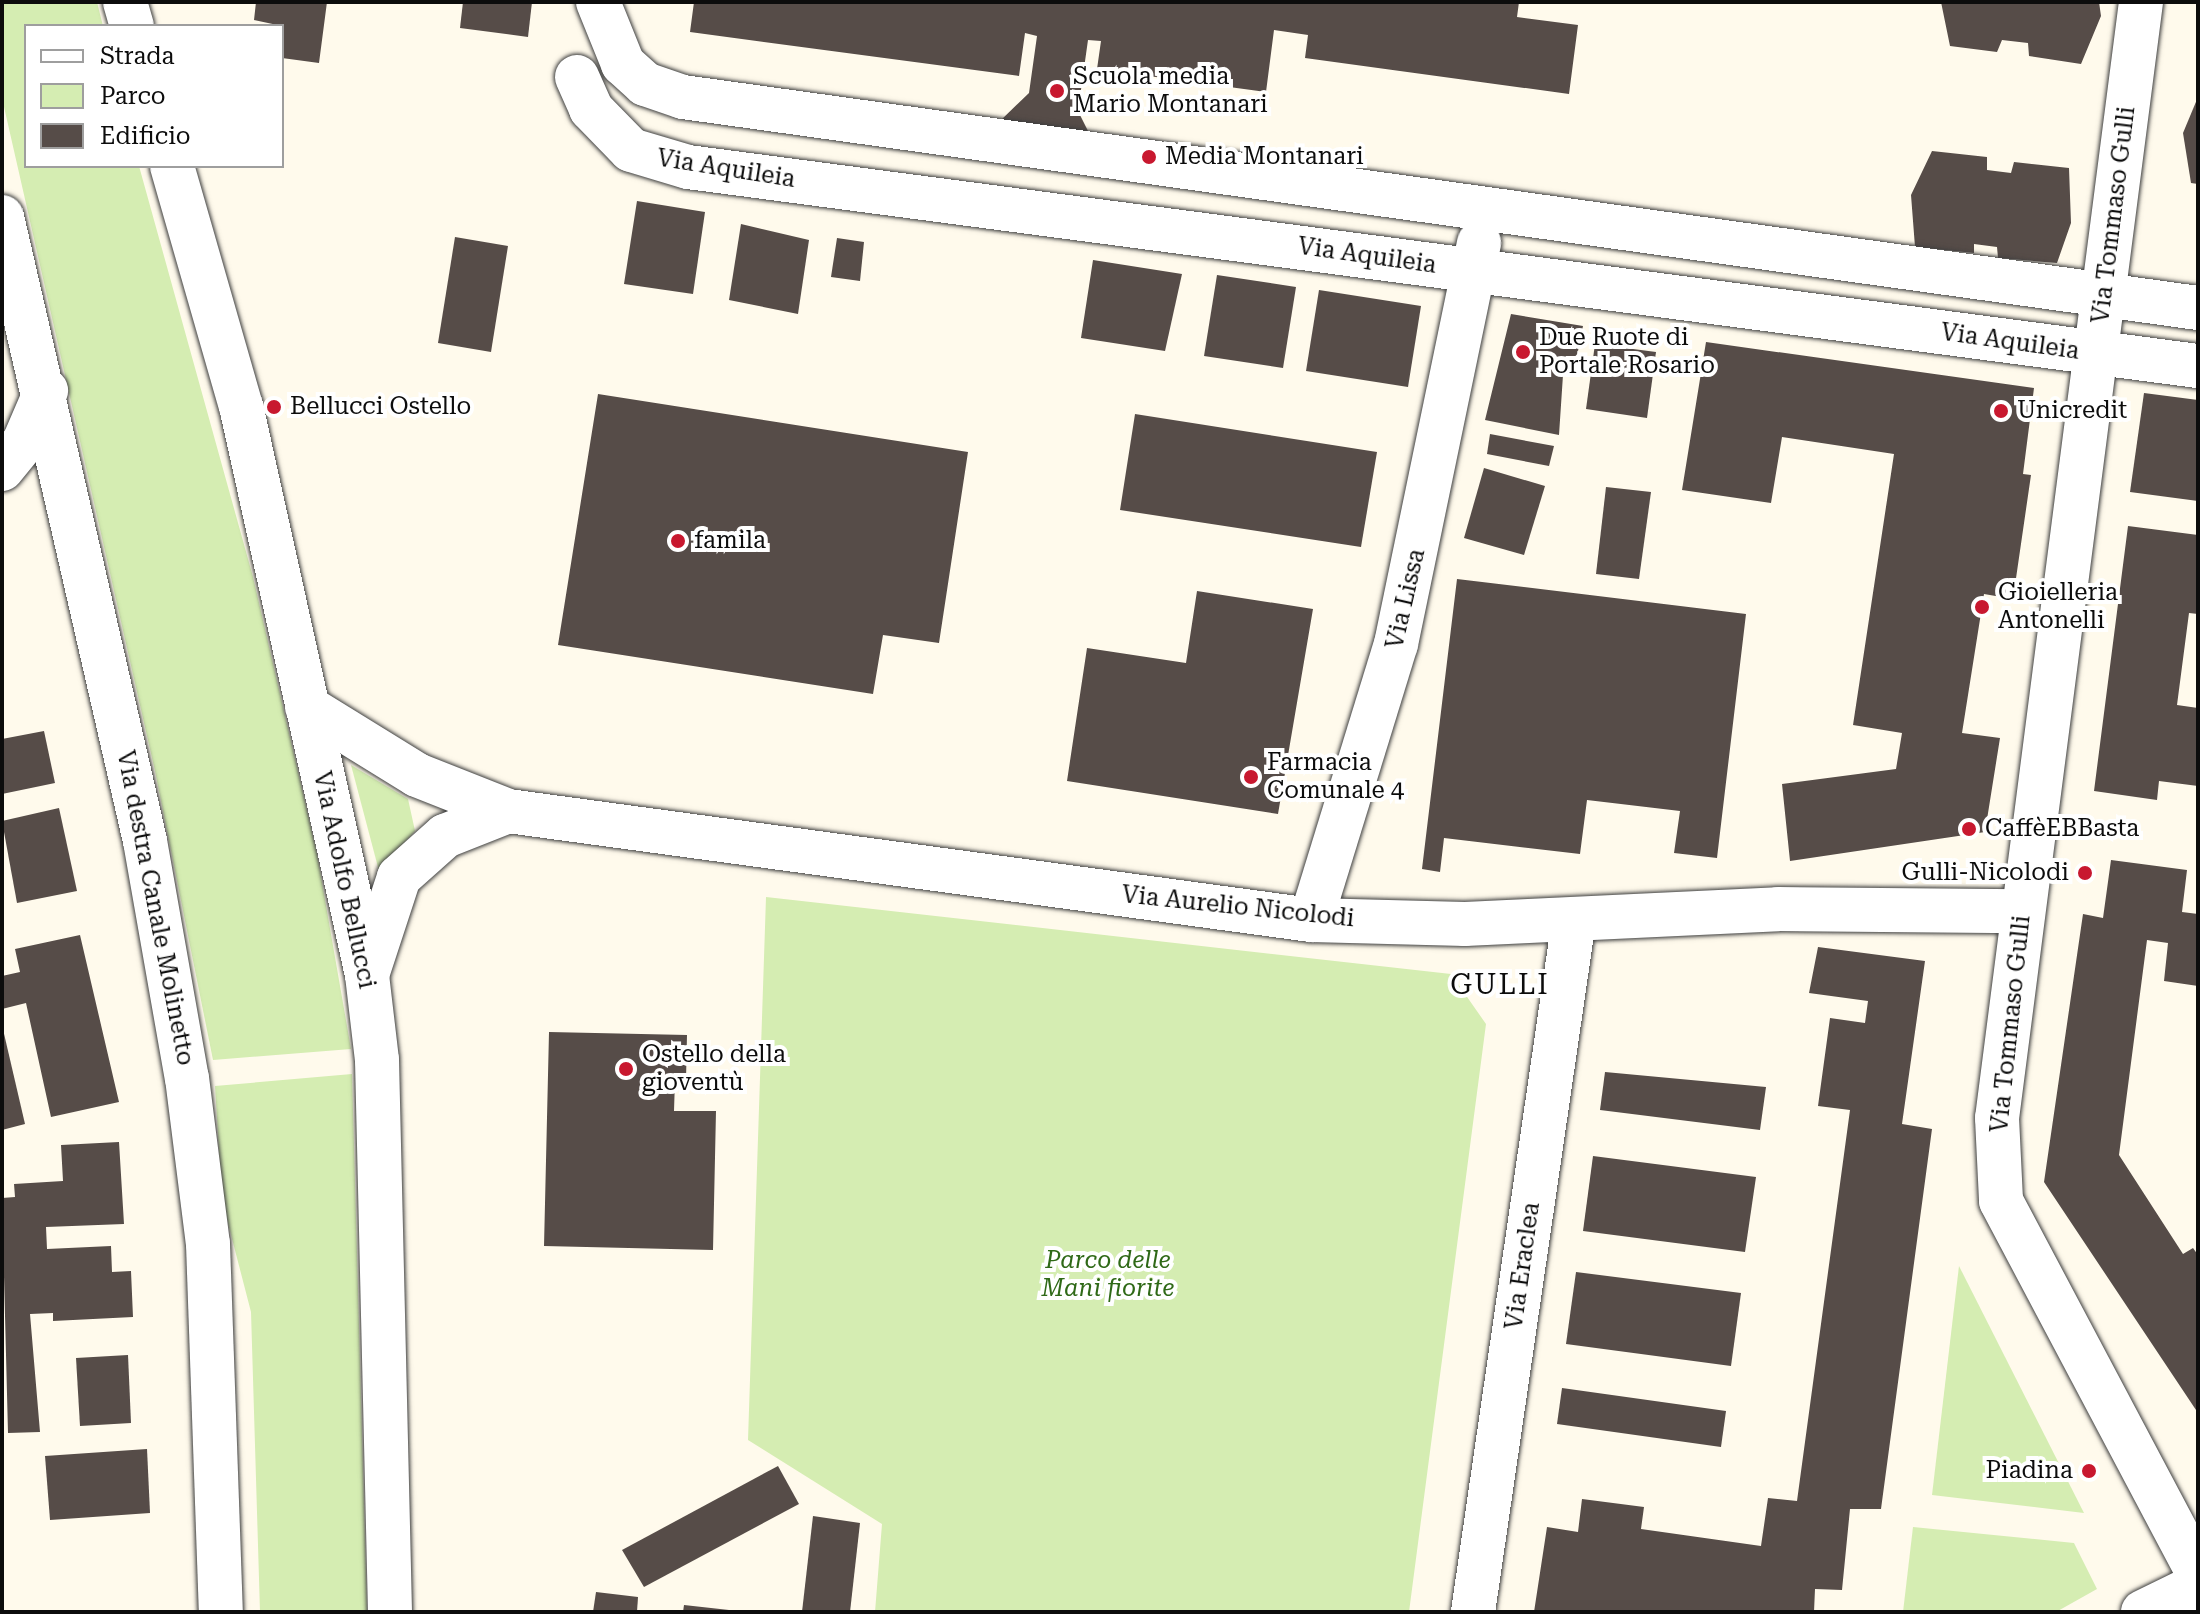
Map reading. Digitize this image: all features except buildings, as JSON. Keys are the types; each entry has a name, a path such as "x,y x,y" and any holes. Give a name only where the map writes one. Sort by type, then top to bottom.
{"street":[{"path":"125,2 131,24"},
{"path":"570,129 587,2"},
{"path":"598,2 623,64 645,84 683,97 1485,212 2198,308"},
{"name":"Via Tommaso Gulli","path":"2141,2 1997,1118 2001,1201 2198,1573"},
{"name":"Via Aquileia","path":"577,77 609,131 658,161 2198,366"},
{"name":"Via Adolfo Bellucci","path":"173,168 241,406 367,975 377,1060 390,1612"},
{"name":"Via Lissa","path":"1311,920 1396,644 1485,212"},
{"name":"Via destra Canale Molinetto","path":"2,217 46,391 145,841 208,1244 221,1612"},
{"path":"2,469 24,442 46,391"},
{"name":"Via Aurelio Nicolodi","path":"307,707 417,775 508,811 1311,920 1574,920 1778,909 2022,911"},
{"name":"Via Aurelio Nicolodi","path":"367,975 399,877 445,836 508,811"},
{"name":"Via Eraclea","path":"1473,1612 1574,920"},
{"path":"208,1244 225,1336 243,1612"},
{"path":"2143,1612 2198,1585"}],"green space":[{"path":"2,2 97,2 102,24 24,24 24,168 140,168 253,577 317,854 351,1049 213,1060 155,771 2,98"},
{"path":"351,765 408,799 415,831 379,871"},
{"name":"Parco delle Mani fiorite","path":"766,897 1451,974 1486,1024 1409,1612 875,1612 882,1524 748,1440"},
{"path":"352,1074 367,1612 260,1612 251,1312 222,1200 215,1086"},
{"path":"1959,1266 2084,1513 1932,1495"},
{"path":"1913,1527 2074,1543 2097,1589 2056,1612 1903,1612"}],"place":[{"name":"Scuola media Mario Montanari","path":"1057,91"},
{"name":"Media Montanari","path":"1149,157"},
{"name":"Due Ruote di Portale Rosario","path":"1523,352"},
{"name":"Bellucci Ostello","path":"274,407"},
{"name":"Unicredit","path":"2001,411"},
{"name":"famila","path":"678,541"},
{"name":"Gioielleria Antonelli","path":"1982,607"},
{"name":"Farmacia Comunale 4","path":"1251,777"},
{"name":"CaffèEBBasta","path":"1969,829"},
{"name":"Gulli-Nicolodi","path":"2085,873"},
{"name":"Ostello della gioventù","path":"626,1069"},
{"name":"Piadina","path":"2089,1471"}],"district":[{"name":"GULLI","path":"1500,985"}]}
